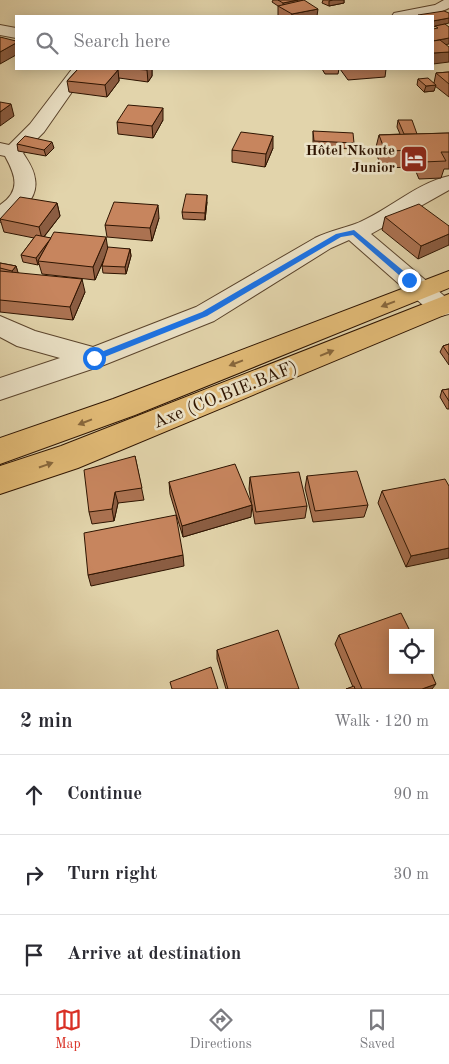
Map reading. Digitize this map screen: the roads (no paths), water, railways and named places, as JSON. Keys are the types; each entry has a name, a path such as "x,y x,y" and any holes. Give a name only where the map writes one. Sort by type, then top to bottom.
{"highway":[{"name":"Axe (CO.BIE.BAF)","path":"0,480 75,454 437,300 449,279"},
{"name":"Axe (CO.BIE.BAF)","path":"0,451 437,300"}],"street":[{"path":"404,15 439,8 449,3"},
{"path":"0,30 15,33"},
{"path":"0,215 13,208 23,196 27,182 24,169 7,150 37,128 79,70"},
{"path":"0,389 94,358 204,314 323,243 339,235 354,232 449,182"},
{"path":"354,232 437,300"},
{"path":"0,326 27,339 94,358"}],"place":[{"name":"Hôtel Nkoute Junior","path":"414,159"}]}
